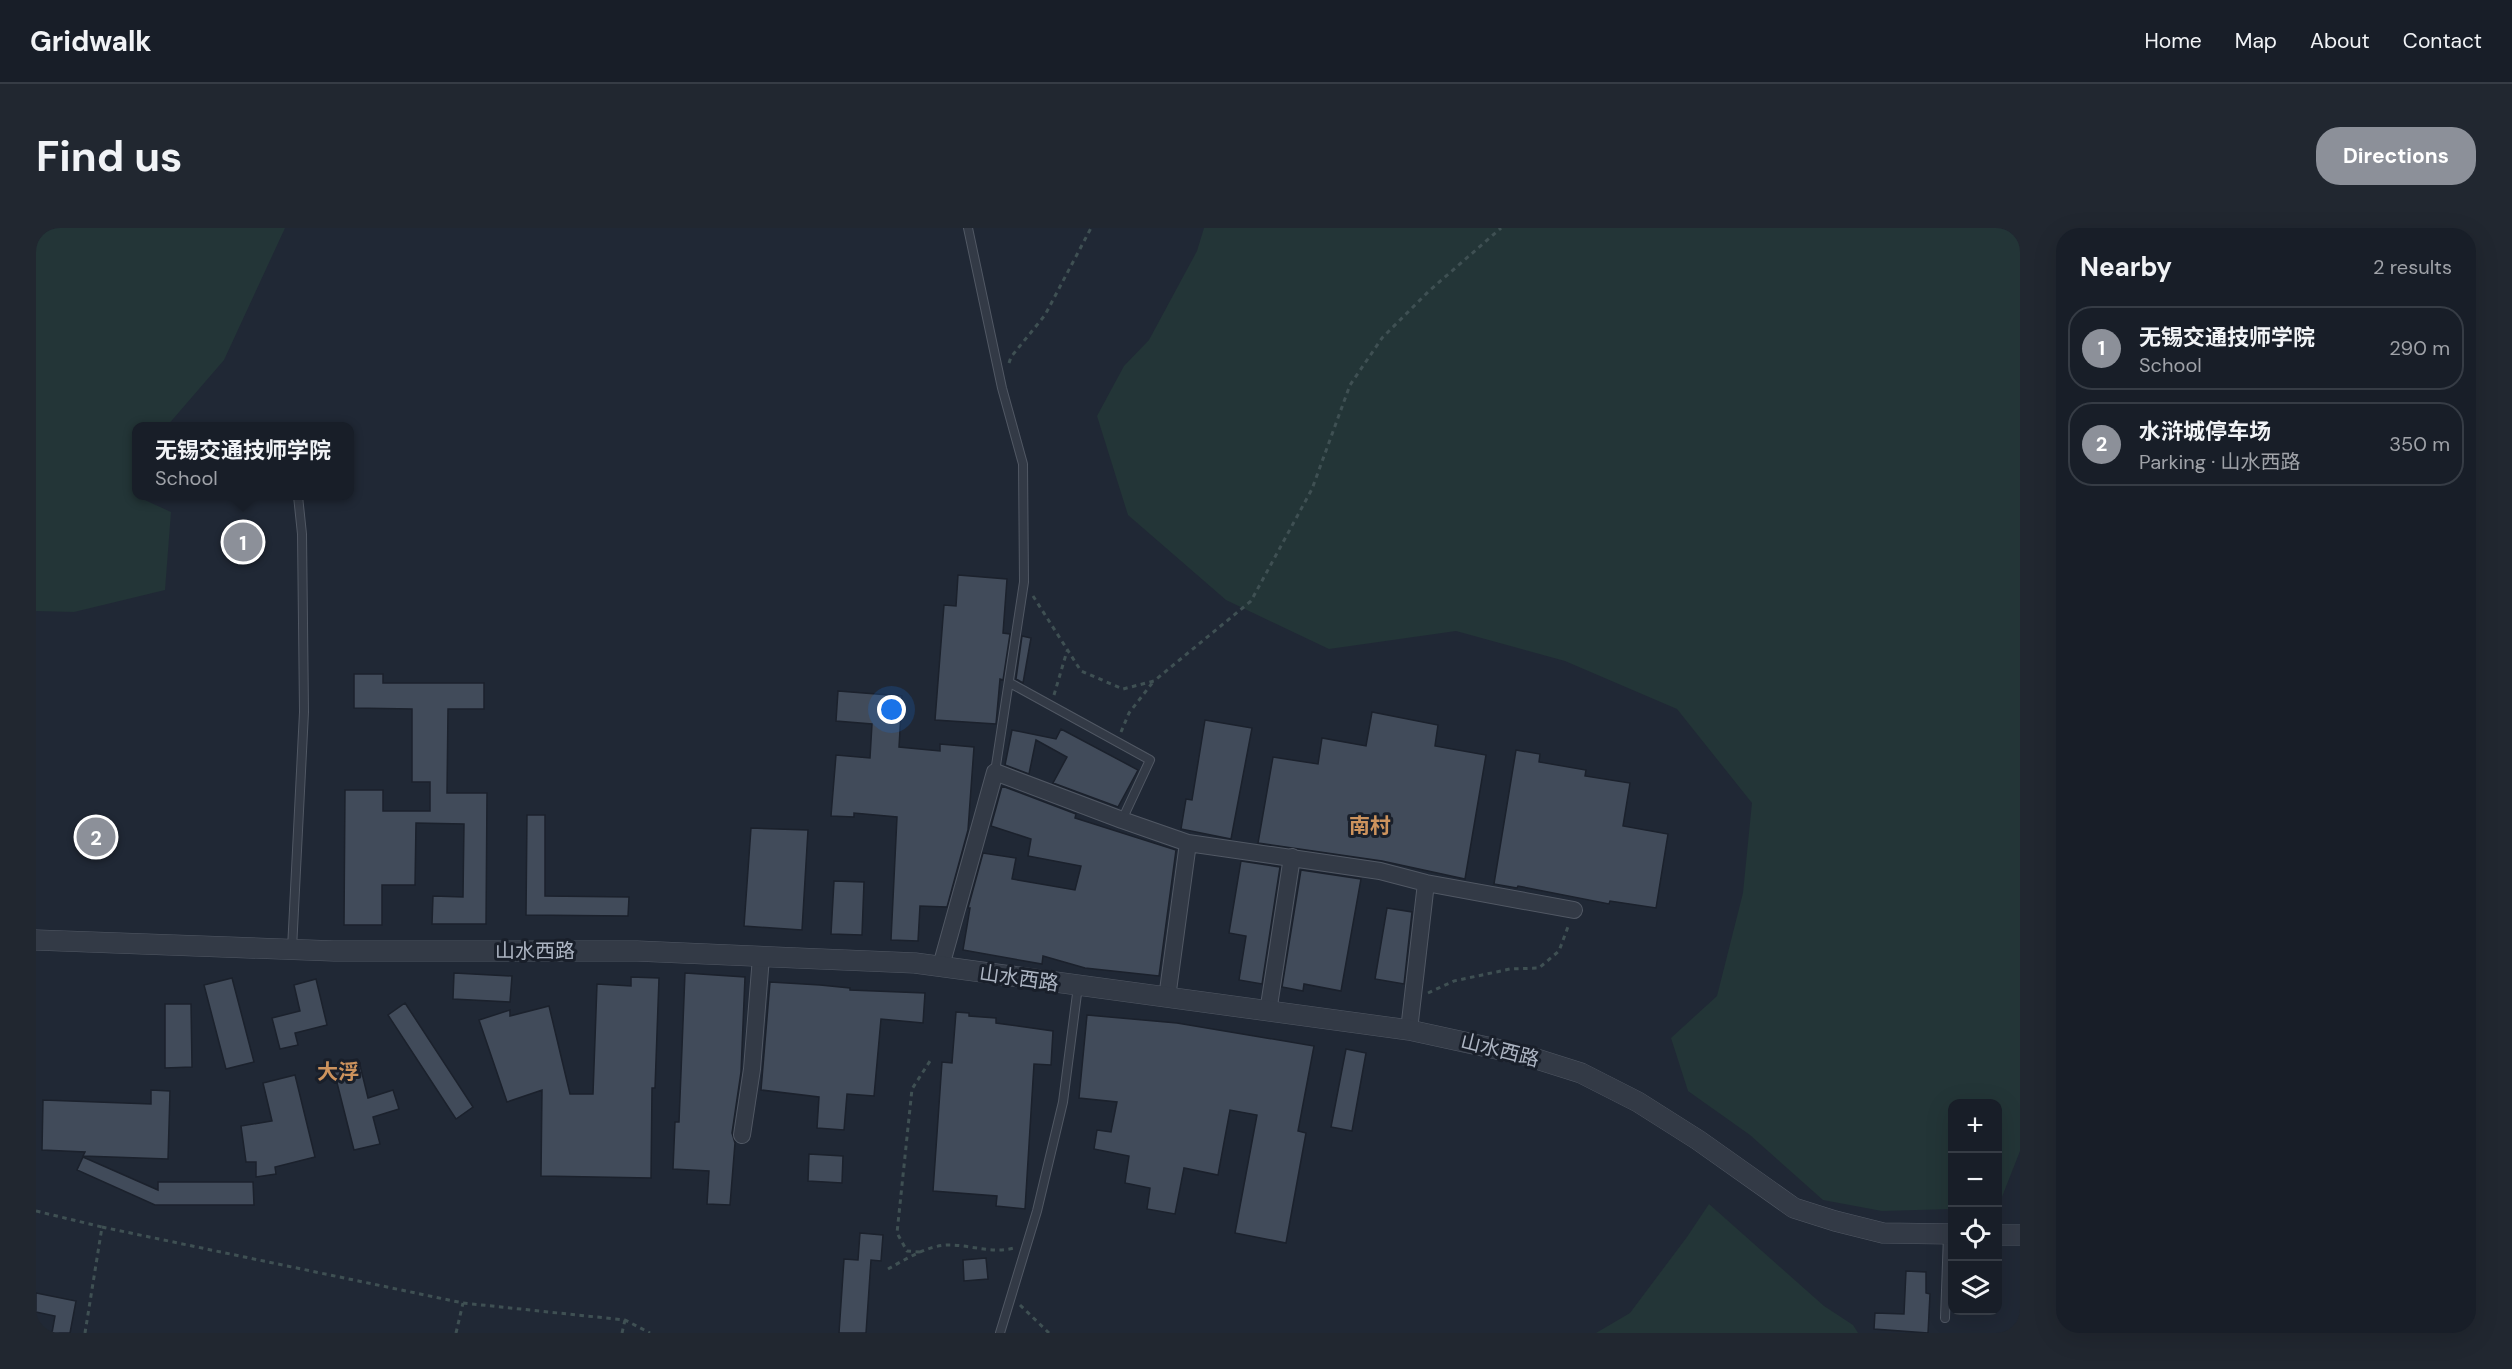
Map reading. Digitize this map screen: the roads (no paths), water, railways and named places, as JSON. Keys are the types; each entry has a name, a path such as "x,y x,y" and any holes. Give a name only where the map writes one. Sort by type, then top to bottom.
{"street":[{"path":"941,966 995,772 1188,843 1380,870 1426,883 1574,910"},
{"path":"1167,998 1188,843"},
{"path":"1268,1012 1292,857"},
{"path":"1409,1030 1426,883"},
{"name":"山水西路","path":"36,940 292,949 637,951 915,963 1409,1030 1524,1055 1581,1073 1648,1108 1794,1208 1883,1233 1948,1234"},
{"path":"742,1135 752,1069 761,957"},
{"path":"2002,1235 2020,1235"}],"lane":[{"path":"968,228 1002,388 1023,464 1024,582 995,772"},
{"path":"292,949 304,712 302,534 299,500"},
{"path":"1010,683 1150,760 1122,820"},
{"path":"1000,1333 1027,1245 1063,1102 1078,986"},
{"path":"1945,1318 1948,1261"}],"place":[{"name":"无锡交通技师学院","path":"243,542"},
{"name":"水浒城停车场","path":"96,837"}],"district":[{"name":"南村","path":"1370,826"},
{"name":"大浮","path":"338,1072"}]}
